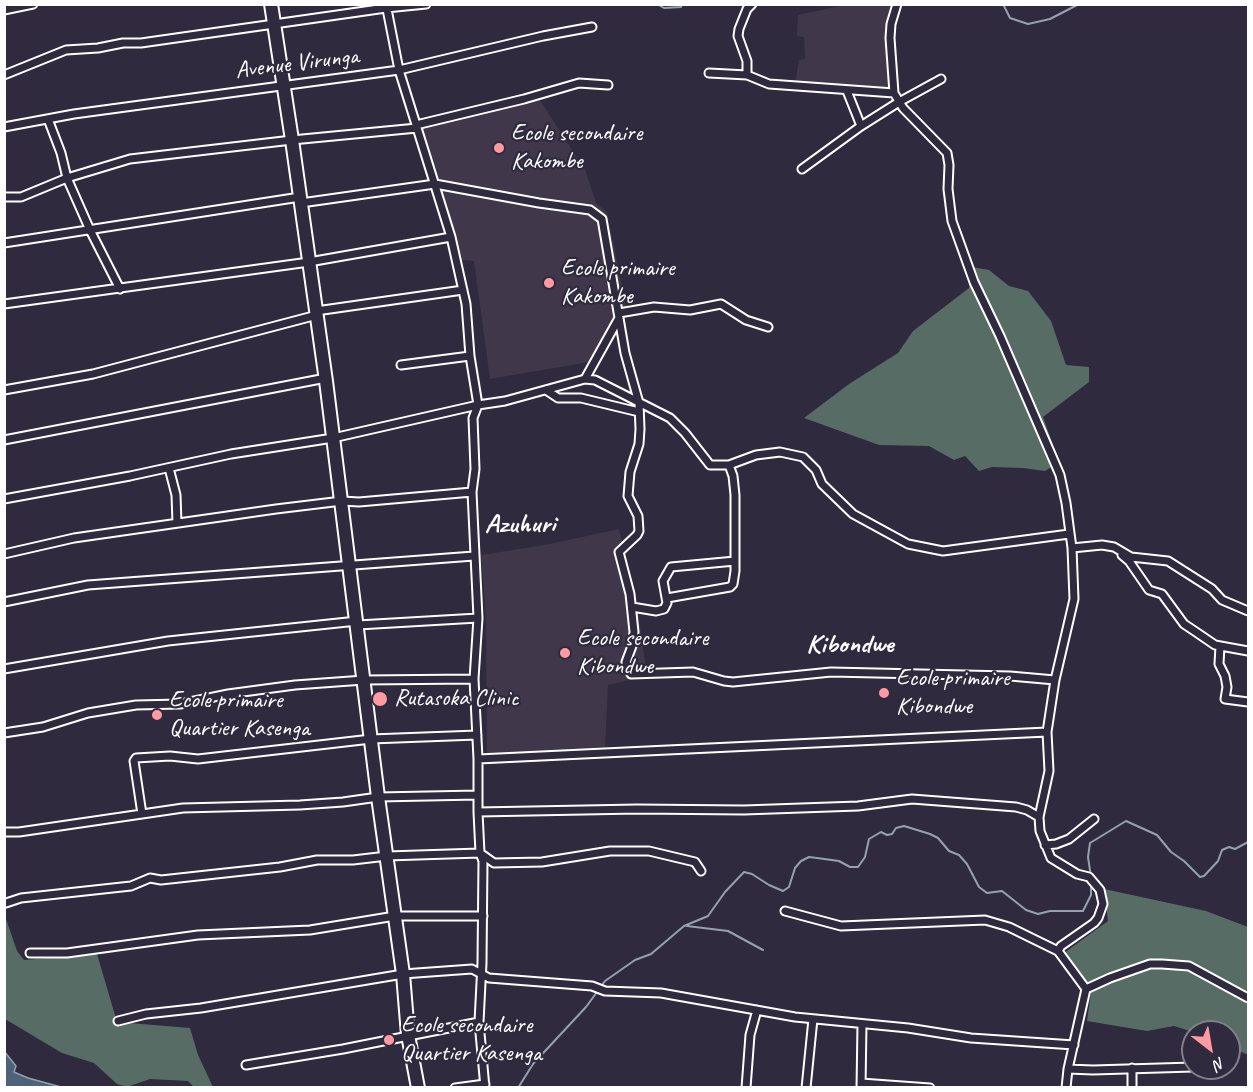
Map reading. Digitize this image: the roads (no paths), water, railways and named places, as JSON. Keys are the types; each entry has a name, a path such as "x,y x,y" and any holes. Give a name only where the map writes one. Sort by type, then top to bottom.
{"highway":[{"path":"271,4 326,378 378,796 403,974 408,1035 418,1088"}],"street":[{"path":"4,10 33,4"},
{"path":"4,75 66,50 141,43 274,25 386,6 426,4"},
{"path":"747,75 747,61 738,36 747,9 752,4"},
{"path":"897,4 890,38 894,93 899,102 947,153 952,221 974,282 1060,475 1066,502 1072,548 1074,599 1055,680 1047,732 1049,771 1039,817 1040,831 1051,858 1096,884 1103,904 1098,918 1061,946 1058,951"},
{"path":"386,6 399,70 451,237 463,290 478,405 473,418 475,469 472,492 478,618 474,679 480,853 483,861 479,1022 485,1086 455,1088"},
{"name":"Avenue Virunga","path":"4,127 48,118 399,70 543,36 592,27"},
{"path":"710,73 747,75 769,84 894,93"},
{"path":"802,169 861,126 899,102 941,80"},
{"path":"4,197 21,198 68,178 130,159 416,127 579,83 608,85"},
{"path":"847,91 861,126"},
{"path":"48,118 68,178 90,230 120,289"},
{"path":"4,243 301,200 435,184 590,210 602,219 629,369 639,403 639,444 630,472 628,496 638,516 639,531 619,552 632,607 634,632 626,662 631,674 693,672 733,682 831,672 1010,676 1055,680"},
{"path":"4,304 309,262 451,237"},
{"path":"4,390 93,374 317,313 463,290"},
{"path":"585,379 619,315 654,307 690,310 721,304 746,320 768,327"},
{"path":"401,365 470,356"},
{"path":"4,440 326,378"},
{"path":"4,499 240,453 333,438 490,404 585,379 595,380 670,418 710,465 729,465 756,455 780,452 803,457 816,470 822,484 853,514 908,544 943,551 1069,534"},
{"path":"546,390 558,398 581,398 639,412"},
{"path":"667,598 730,586 734,582 734,483 729,465"},
{"path":"169,468 176,495 177,523"},
{"path":"4,554 74,538 342,501 359,502 472,492"},
{"path":"1072,548 1102,545 1114,548 1131,557 1168,561 1212,590 1222,600 1248,611"},
{"path":"1114,548 1129,561 1149,590 1162,594 1184,624 1209,642 1248,651"},
{"path":"4,602 88,585 474,556"},
{"path":"632,607 660,611 666,607 667,598 663,581 671,567 735,561"},
{"path":"4,669 168,641 357,623 478,618"},
{"path":"1220,646 1218,664 1225,676 1227,687 1225,699 1248,702"},
{"path":"4,733 43,727 88,714 136,705 180,704 273,688 364,680 474,679"},
{"path":"478,759 1047,732"},
{"path":"142,814 134,761 136,758 170,756 198,759 371,739 477,735"},
{"path":"4,832 19,832 183,808 300,805 343,802 378,796 478,795"},
{"path":"478,812 637,809 744,810 858,806 912,799 1016,807 1028,810 1039,817"},
{"path":"1045,845 1069,839 1094,819"},
{"path":"6,903 21,898 131,886 150,878 161,880 280,867 317,860 353,860 387,856 480,853 494,863 542,862 610,851 649,851 695,862 700,871"},
{"path":"785,911 841,926 985,920 1009,927 1058,951 1086,989 1068,1069 1066,1088"},
{"path":"30,953 67,953 198,935 310,930 395,916 483,916"},
{"path":"1086,989 1150,964 1161,964 1189,966 1248,999"},
{"path":"118,1021 146,1014 201,1008 403,974 472,969 489,978 592,986 605,991 661,993 813,1019 908,1028 1006,1042 1074,1045"},
{"path":"746,1088 750,1035 757,1010"},
{"path":"806,1088 813,1019"},
{"path":"246,1065 343,1049 479,1022"},
{"path":"862,1024 861,1085 930,1088"},
{"path":"1068,1069 1181,1067"},
{"path":"1132,1068 1132,1088"}],"water":[{"path":"4,1051 16,1066 14,1072 61,1087 5,1087"}],"waterway":[{"path":"657,4 664,8 681,7 682,4"},
{"path":"1003,4 1010,18 1028,24 1050,19 1079,4"},
{"path":"1091,877 1088,857 1090,843 1126,821 1157,835 1171,852 1200,877 1204,876 1218,861 1222,850 1229,847 1235,849 1248,842"},
{"path":"518,1088 533,1064 586,1007 605,981 635,960 651,954 684,926 708,916 725,892 744,872 783,891 789,887 795,868 801,861 809,857 839,861 850,867 858,867 865,857 869,839 881,832 887,835 892,834 896,828 904,826 938,838 949,851 959,855 967,864 979,887 987,893 1002,891 1026,910 1038,914 1050,911 1083,911 1091,895 1091,882"},
{"path":"687,926 728,931 763,950"}],"place":[{"name":"Ecole secondaire Kakombe","path":"499,148"},
{"name":"Ecole primaire Kakombe","path":"549,283"},
{"name":"Ecole secondaire Kibondwe","path":"565,653"},
{"name":"Ecole primaire Kibondwe","path":"884,693"},
{"name":"Rutasoka Clinic","path":"380,699"},
{"name":"Ecole primaire Quartier Kasenga","path":"157,715"},
{"name":"Ecole secondaire Quartier Kasenga","path":"389,1040"}],"district":[{"name":"Azuhuri","path":"520,525"},
{"name":"Kibondwe","path":"850,645"}]}
